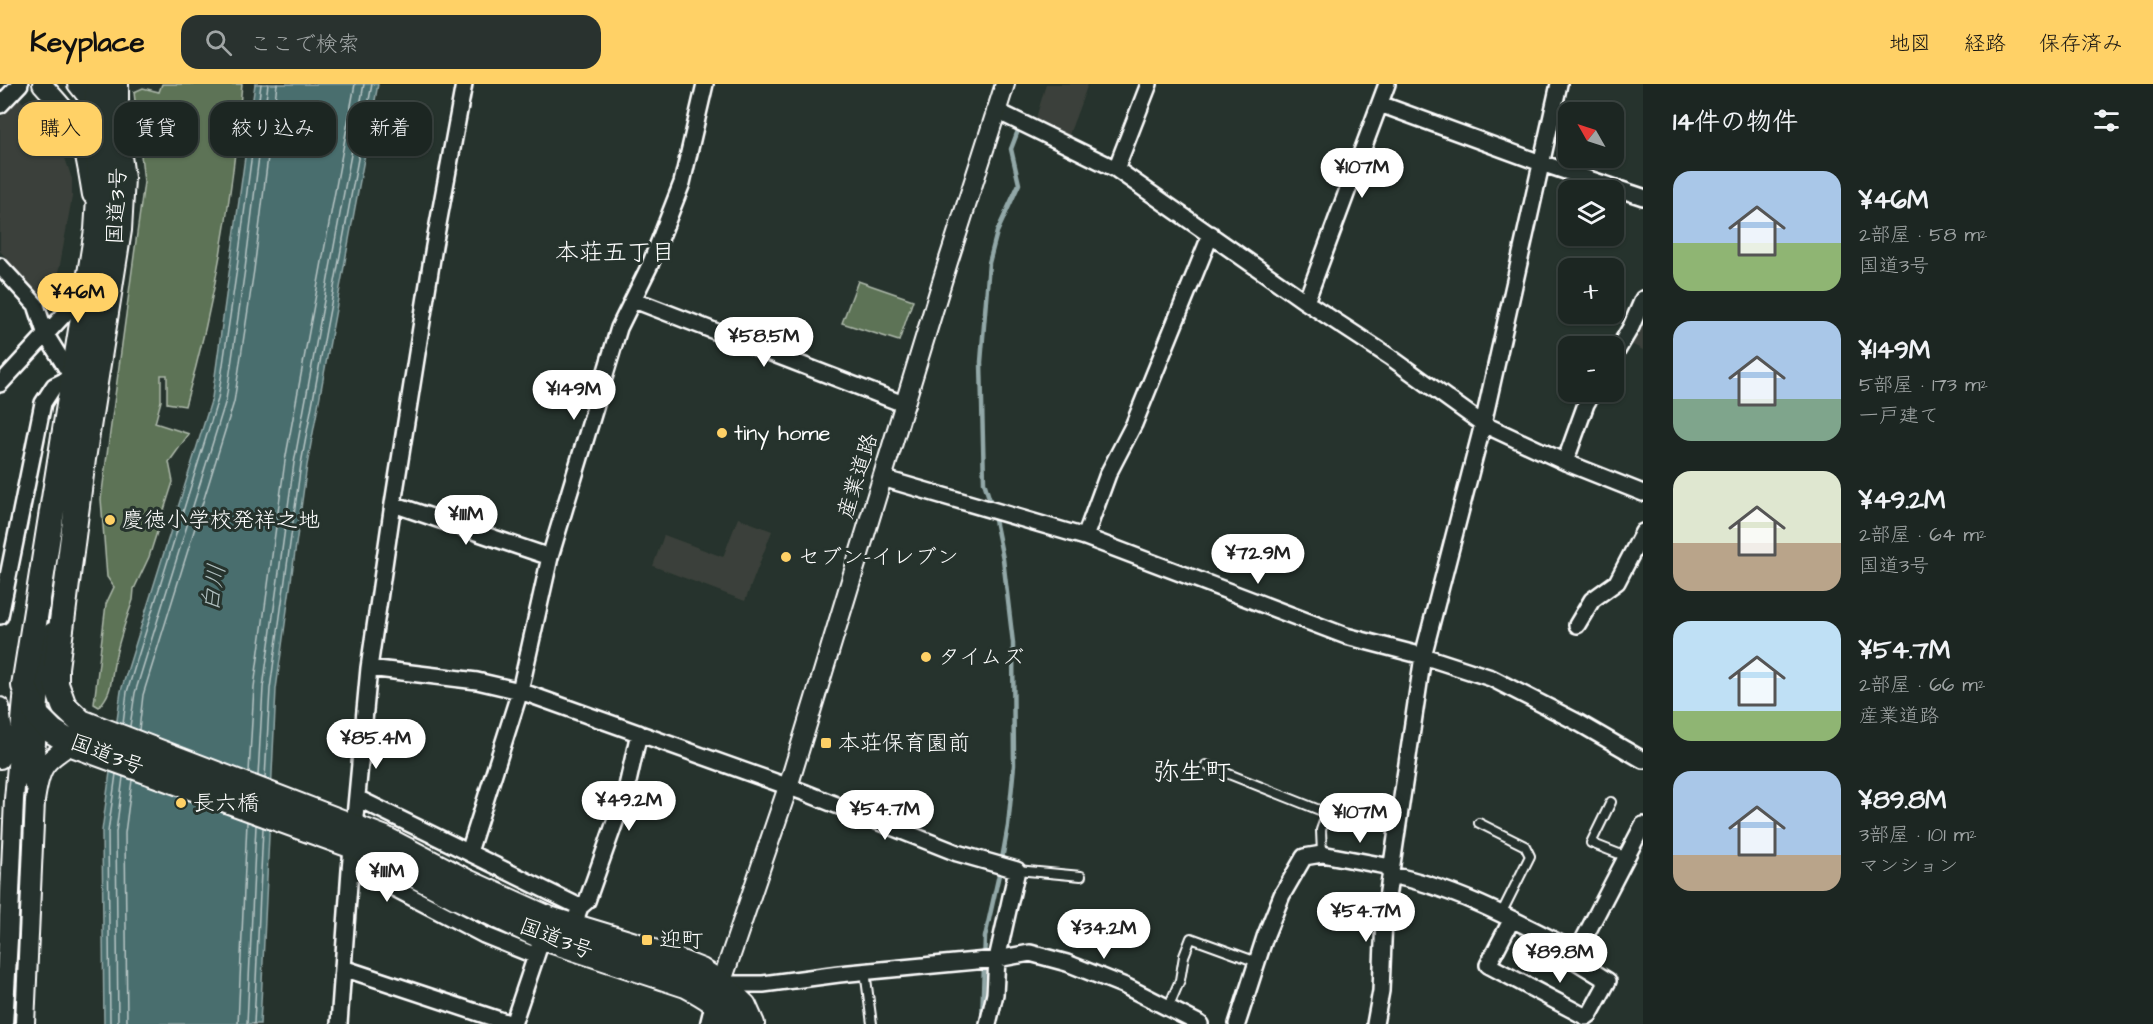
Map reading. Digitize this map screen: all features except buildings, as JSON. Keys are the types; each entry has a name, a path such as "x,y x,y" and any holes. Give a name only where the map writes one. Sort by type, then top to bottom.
{"highway":[{"name":"国道3号","path":"97,102 99,84"},
{"name":"国道3号","path":"116,84 116,102"},
{"name":"国道3号","path":"24,686 97,230 100,182 99,156"},
{"name":"国道3号","path":"119,156 122,178 119,230 66,578 56,684 64,706 65,726 353,836 375,854 457,897 539,946 686,986 704,994 730,1016 733,1024"},
{"path":"24,686 65,726"},
{"name":"国道3号","path":"353,836 382,838 476,886 549,919 576,917 638,946 701,971 716,1004"},
{"name":"国道3号","path":"716,1004 744,1006 752,1024"}],"street":[{"path":"0,105 20,84"},
{"path":"42,84 66,110 82,144 97,230"},
{"path":"77,84 91,102"},
{"path":"339,1024 350,870 369,668 434,246 464,84"},
{"path":"469,852 520,691 550,557 619,328 650,265 682,183 705,84"},
{"name":"産業道路","path":"716,1004 788,786 995,110 1005,84"},
{"path":"1116,169 1149,84"},
{"path":"1306,302 1387,84"},
{"path":"1375,1024 1381,991 1384,918 1424,656 1484,424 1559,84"},
{"path":"1380,104 1541,163 1643,197"},
{"path":"995,110 1116,169 1484,424 1565,462 1643,493"},
{"path":"102,116 114,132"},
{"path":"1085,537 1108,474 1134,424 1210,234"},
{"path":"0,266 36,305 46,335 72,377 54,386 43,403 0,616"},
{"path":"0,384 86,291"},
{"path":"1624,338 1643,299"},
{"path":"634,300 906,405"},
{"path":"1565,462 1587,402"},
{"path":"882,478 1085,537 1346,636 1424,656 1491,678 1579,723 1643,760"},
{"path":"393,504 550,557"},
{"path":"1577,625 1592,600 1617,582 1643,532"},
{"path":"65,726 40,688 66,578"},
{"path":"369,668 477,681 520,691 788,786 957,853 1014,869 997,958 995,994 988,1024"},
{"path":"3,1024 6,872 24,686"},
{"path":"0,707 3,734 0,759"},
{"path":"14,799 24,767 35,748 65,726"},
{"path":"25,1024 35,801 39,775 53,756 65,726"},
{"path":"357,798 469,852 576,917 587,901 626,791 639,733"},
{"path":"35,748 33,776 35,801"},
{"path":"1506,916 1488,965 1588,1021 1608,981 1574,960 1576,952 1643,825"},
{"path":"1237,1024 1282,895 1304,857 1322,854 1391,871 1417,880 1506,916 1576,952"},
{"path":"343,968 512,1024 539,946 484,935 373,877 350,870"},
{"path":"716,1004 763,984 1030,953 1067,963 1125,986 1200,1024"}],"lane":[{"path":"1206,765 1327,813 1321,830 1322,854"},
{"path":"1611,802 1591,843 1627,857"},
{"path":"1479,823 1525,846 1530,856 1506,916"},
{"path":"1014,869 1081,876"},
{"path":"1168,1008 1180,980 1184,956 1191,938 1257,962"},
{"path":"865,971 872,1024"}],"shaded area":[{"path":"1046,84 1088,84 1067,140 1034,125"},
{"path":"19,98 23,102 18,102 18,156 64,156 72,179 72,197 60,265 52,290 39,295 0,251 0,118"},
{"path":"1643,316 1643,350 1629,343"},
{"path":"738,518 772,531 745,601 653,566 664,535 723,557"}],"green space":[{"path":"162,84 242,84 240,102 210,102 210,156 235,156 222,246 206,327 185,406 167,403 167,375 161,375 161,401 155,423 189,434 169,462 173,482 149,557 134,589 109,691 99,707 94,704 106,604 114,587 107,577 101,499 144,182 141,156 198,156 198,102 135,102 134,92 143,88 159,92"},
{"path":"858,281 913,300 899,341 842,323"}],"water":[{"name":"白川","path":"255,84 378,84 375,102 348,102 348,156 365,156 307,465 276,689 260,1024 104,1024 102,831 121,691 212,398 245,156 336,156 336,102 253,102"}],"waterway":[{"path":"992,507 984,482 981,362 989,263 997,232 1019,184 1011,149 1019,128"},
{"path":"982,1021 985,937 1008,826 1014,765 1013,643 1003,559 994,515"}],"place":[{"name":"tiny home","path":"722,433"},
{"name":"慶徳小学校発祥之地","path":"110,520"},
{"name":"セブン-イレブン","path":"786,557"},
{"name":"タイムズ","path":"926,657"},
{"name":"本荘保育園前","path":"826,743"},
{"name":"長六橋","path":"181,803"},
{"name":"迎町","path":"647,940"}],"district":[{"name":"本荘五丁目","path":"615,253"},
{"name":"弥生町","path":"1192,772"}]}
